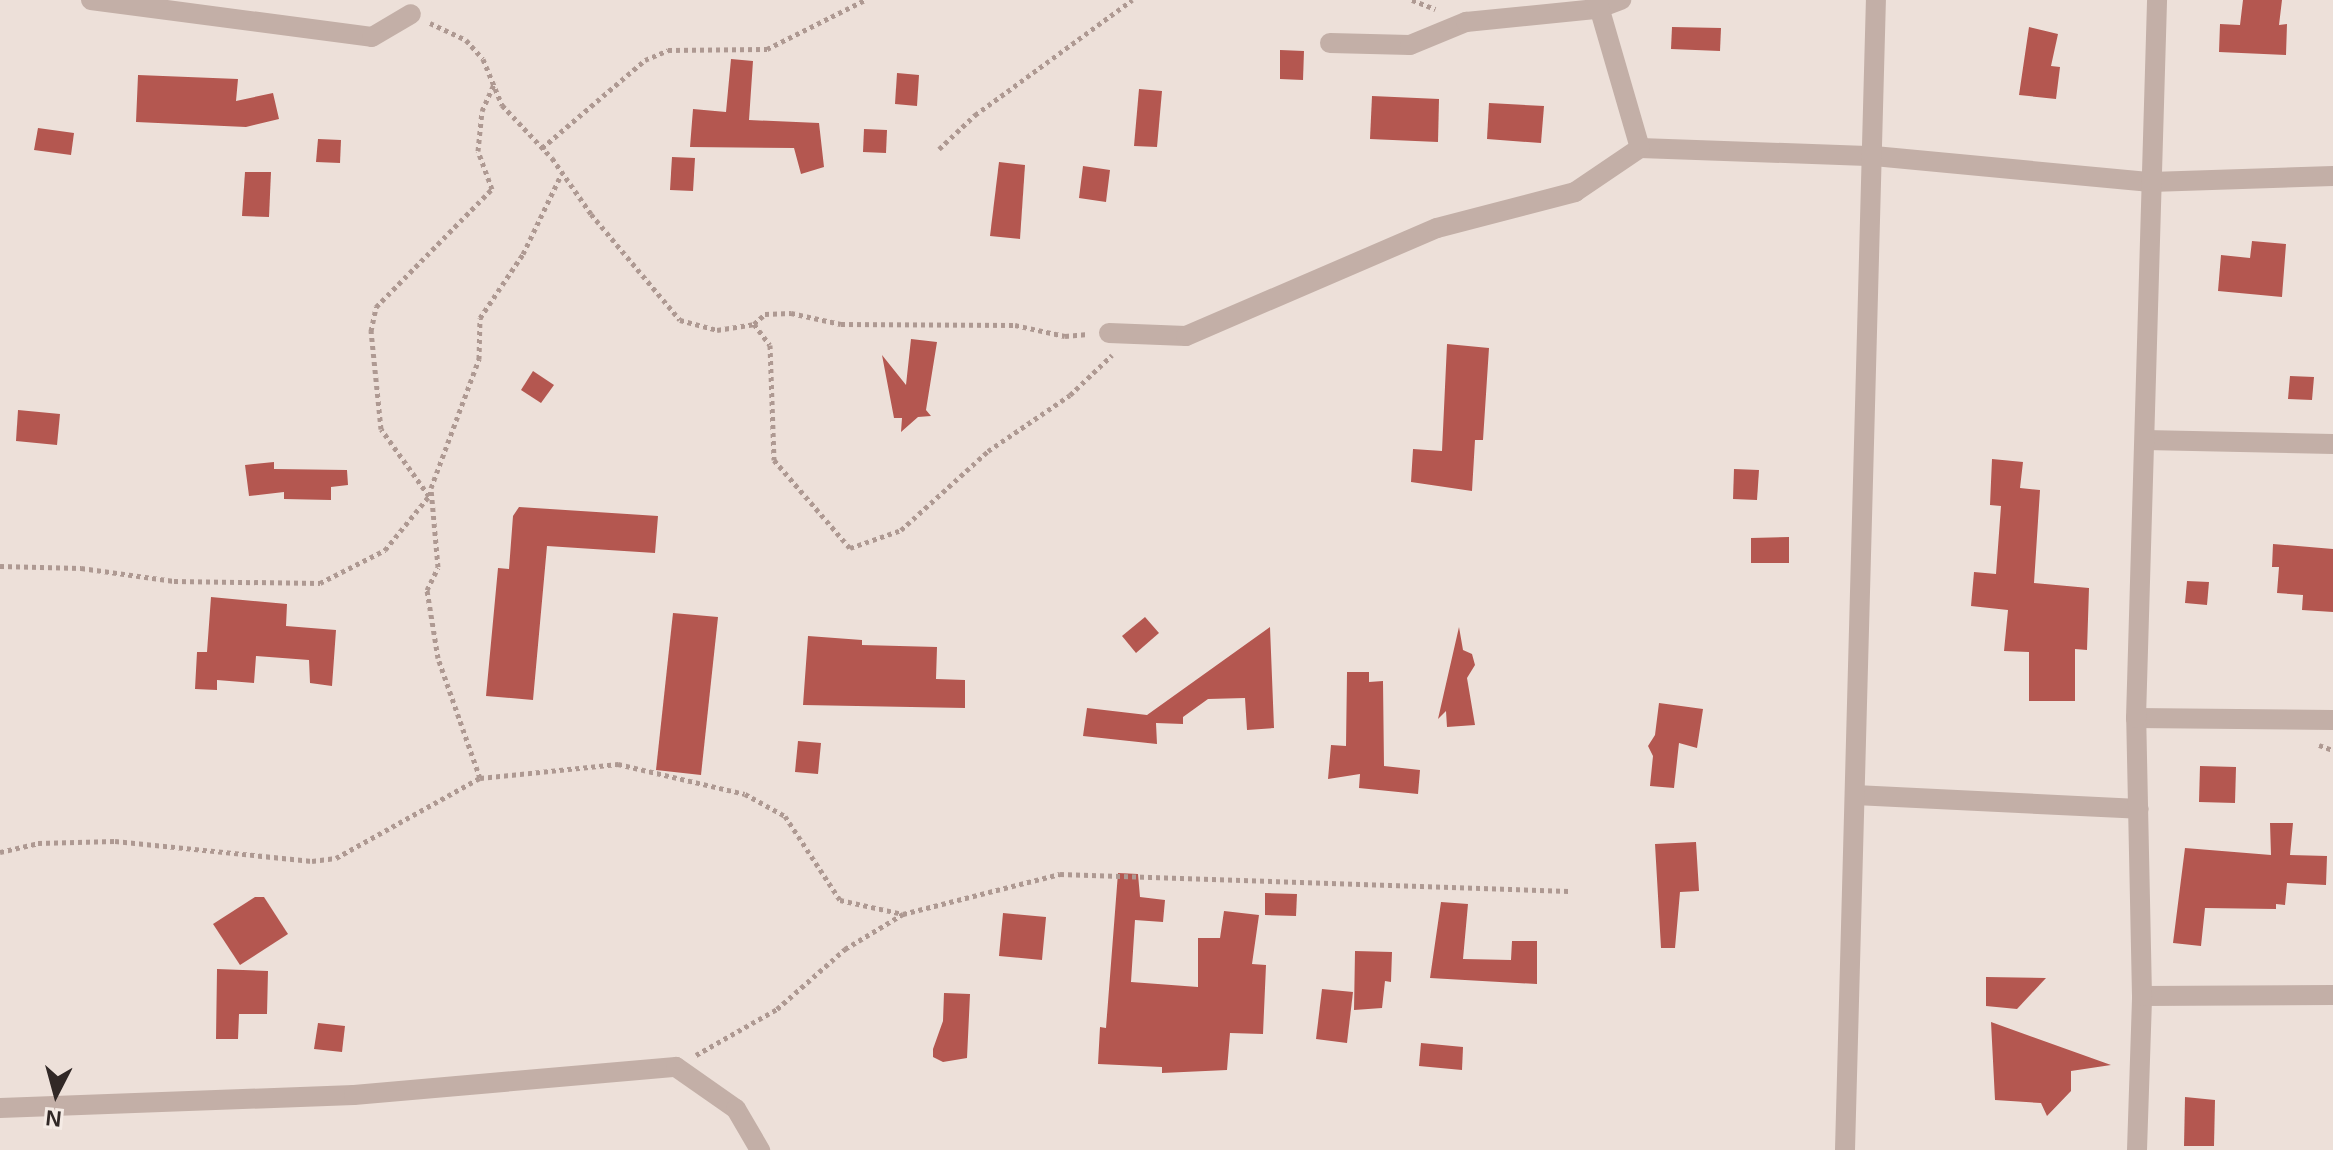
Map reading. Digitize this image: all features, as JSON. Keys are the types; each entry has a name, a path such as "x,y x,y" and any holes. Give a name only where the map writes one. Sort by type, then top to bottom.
{"street":[{"path":"91,0 372,37 411,14"},
{"path":"1330,43 1410,45 1466,22 1621,0"},
{"path":"1845,1150 1876,0"},
{"path":"2137,1150 2142,996 2136,718 2157,0"},
{"path":"1597,4 1640,148"},
{"path":"1109,333 1186,336 1437,228 1575,192 1640,148 1874,156 2151,182 2333,176"},
{"path":"2145,440 2333,444"},
{"path":"2136,718 2333,720"},
{"path":"1855,795 2139,809"},
{"path":"2142,996 2333,995"},
{"path":"0,1108 354,1095 676,1067 736,1109 760,1150"}],"path":[{"path":"542,148 645,60 668,50 767,49 865,0"},
{"path":"939,149 975,115 1132,0"},
{"path":"411,14 466,40 495,82 502,105 542,148 680,320 717,330 754,324 765,314 791,313 841,324 1015,325 1065,336 1109,333"},
{"path":"0,566 81,568 174,581 320,583 385,550 429,496 381,429 371,331 376,307 492,189 478,151 482,111 495,82"},
{"path":"480,778 438,658 427,590 438,567 431,488 479,359 480,318 523,254 561,175"},
{"path":"754,324 770,345 774,460 850,548 901,530 988,451 1070,395 1133,335"},
{"path":"0,852 38,843 101,840 287,861 336,858 480,778 618,764 745,794 785,816 840,900 903,914"},
{"path":"676,1067 777,1009 845,949 903,914 1060,874 1569,891"}],"building":[{"path":"2243,0 2282,0 2279,25 2287,24 2286,55 2219,52 2220,24 2240,25"},
{"path":"1672,27 1721,28 1720,51 1671,49"},
{"path":"2029,27 2058,34 2051,66 2060,67 2056,99 2019,95"},
{"path":"1280,50 1304,51 1303,80 1280,79"},
{"path":"731,59 753,61 749,120 819,123 824,167 801,174 794,148 690,147 693,109 726,112"},
{"path":"897,73 919,75 917,106 895,104"},
{"path":"138,75 238,79 236,101 273,93 279,119 246,127 136,122"},
{"path":"1139,89 1162,91 1157,147 1134,146"},
{"path":"1372,96 1439,99 1438,142 1370,139"},
{"path":"1489,103 1544,106 1541,143 1487,139"},
{"path":"38,128 74,133 71,155 34,150"},
{"path":"864,129 887,130 886,153 863,152"},
{"path":"318,139 341,140 340,163 316,162"},
{"path":"672,157 695,158 693,191 670,190"},
{"path":"999,162 1025,165 1020,239 990,236"},
{"path":"1083,166 1110,170 1106,202 1079,198"},
{"path":"245,172 271,172 269,217 242,216"},
{"path":"2252,241 2286,244 2282,297 2218,291 2221,255 2250,258"},
{"path":"911,339 937,342 926,410 931,416 918,417 901,432 902,418 894,418 882,355 906,385"},
{"path":"1447,344 1489,348 1483,440 1475,440 1472,491 1411,482 1413,449 1442,451"},
{"path":"533,371 554,385 541,403 521,390"},
{"path":"2290,376 2314,377 2312,400 2288,399"},
{"path":"18,410 60,414 57,445 16,441"},
{"path":"1992,459 2023,462 2020,488 2040,490 2034,583 2089,588 2087,650 2075,649 2075,701 2029,701 2029,652 2004,651 2008,610 1971,606 1974,572 1996,574 2001,506 1990,505"},
{"path":"274,462 274,469 347,470 348,485 331,487 331,500 284,499 284,492 249,496 245,465"},
{"path":"1734,469 1759,470 1757,500 1733,499"},
{"path":"519,507 658,516 655,553 547,546 533,700 486,696 498,568 509,569 513,516"},
{"path":"1789,537 1789,563 1751,563 1751,538"},
{"path":"2273,544 2333,549 2333,612 2302,610 2303,595 2277,593 2279,567 2272,567"},
{"path":"2187,581 2209,582 2207,605 2185,603"},
{"path":"211,597 287,604 286,626 336,630 332,686 310,683 309,660 256,656 254,683 217,680 217,690 195,689 197,652 207,652"},
{"path":"673,613 718,617 701,775 656,770"},
{"path":"1145,617 1159,633 1136,653 1122,636"},
{"path":"1270,627 1274,728 1247,730 1245,698 1208,699 1183,717 1183,724 1156,723 1157,744 1083,736 1087,708 1147,715"},
{"path":"1459,627 1463,650 1472,654 1475,665 1467,678 1475,725 1447,727 1446,711 1438,719"},
{"path":"808,636 862,640 862,645 937,647 936,679 965,680 965,708 803,705"},
{"path":"1347,672 1369,672 1369,682 1383,681 1384,766 1420,770 1418,794 1359,788 1360,774 1328,779 1331,745 1346,746"},
{"path":"1659,703 1703,709 1697,748 1679,743 1674,788 1650,786 1653,756 1648,746 1655,735"},
{"path":"798,741 821,743 818,774 795,772"},
{"path":"2200,766 2236,767 2235,803 2199,802"},
{"path":"2270,823 2293,823 2290,855 2327,856 2326,885 2287,883 2285,905 2276,904 2276,909 2205,908 2201,946 2173,943 2185,848 2271,855"},
{"path":"1696,842 1699,891 1680,892 1675,948 1661,948 1655,844"},
{"path":"1118,873 1138,874 1140,897 1165,900 1163,922 1135,920 1131,982 1198,987 1198,938 1220,938 1224,911 1259,915 1252,964 1266,965 1263,1034 1230,1033 1227,1070 1162,1073 1162,1067 1098,1064 1100,1027 1106,1028"},
{"path":"1265,893 1297,894 1296,916 1265,915"},
{"path":"255,897 264,897 288,934 240,965 213,924"},
{"path":"1441,902 1468,904 1463,959 1511,960 1512,941 1537,941 1537,984 1430,978"},
{"path":"1003,913 1046,917 1042,960 999,956"},
{"path":"1355,951 1392,952 1391,982 1385,981 1382,1008 1354,1010"},
{"path":"217,969 268,971 267,1014 239,1014 238,1039 216,1039"},
{"path":"1986,977 2046,978 2017,1009 1986,1006"},
{"path":"1322,989 1353,992 1347,1043 1316,1039"},
{"path":"944,993 970,994 967,1058 943,1062 933,1057 933,1049 943,1021"},
{"path":"1991,1022 2111,1065 2071,1071 2071,1091 2047,1116 2041,1103 1995,1100"},
{"path":"318,1023 345,1026 342,1052 314,1049"},
{"path":"1421,1043 1463,1047 1462,1070 1419,1066"},
{"path":"2185,1097 2215,1100 2214,1146 2184,1146"}]}
